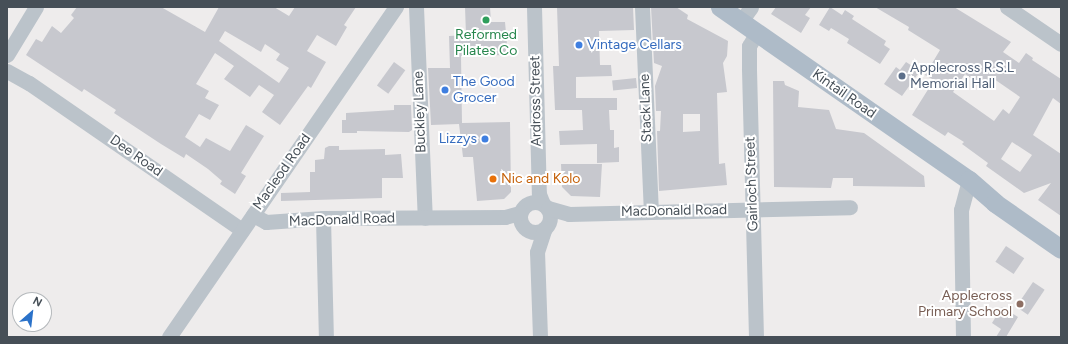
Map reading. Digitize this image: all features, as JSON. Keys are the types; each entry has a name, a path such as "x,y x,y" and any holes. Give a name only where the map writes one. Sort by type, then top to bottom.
{"main road":[{"name":"Kintail Road","path":"720,7 746,14 757,32 969,180 995,203 1061,249"},
{"name":"Kintail Road","path":"969,180 1001,194 1061,236"}],"street":[{"path":"7,55 19,32 36,7"},
{"name":"Macleod Road","path":"169,337 396,7"},
{"name":"Buckley Lane","path":"416,7 425,218"},
{"name":"Ardross Street","path":"534,7 532,210 537,252 540,337"},
{"name":"Stack Lane","path":"642,7 651,210"},
{"path":"1007,7 1061,44"},
{"path":"7,41 19,32"},
{"name":"Gairloch Street","path":"756,337 749,46 757,32"},
{"name":"Dee Road","path":"7,62 24,73 29,83"},
{"name":"Dee Road","path":"7,71 29,83 242,230"},
{"path":"964,337 961,210 969,180"},
{"name":"MacDonald Road","path":"252,215 266,222 323,218 505,217 532,210 569,214 651,210 752,210 850,207"},
{"path":"532,210 551,215 547,226 535,232 532,210"},
{"name":"MacDonald Road","path":"547,226 569,214"},
{"path":"323,218 326,337"},
{"name":"Ardross Street","path":"537,252 547,226"}],"building":[{"path":"77,7 161,7 205,32 219,7 274,7 289,16 295,7 356,7 344,25 347,27 336,46 317,35 307,51 326,62 311,88 308,86 280,125 262,112 274,95 259,85 250,97 224,79 234,66 215,53 196,84 209,91 205,98 219,105 210,120 199,114 185,137 200,147 206,138 230,151 246,125 264,136 241,173 246,176 235,194 220,184 222,181 208,169 186,154 184,158 161,144 114,113 116,110 84,89 82,92 26,55 36,39 42,42 52,26 61,33 74,18 71,15","holes":["225,31 261,52 265,44 280,54 276,60 289,68 279,83 219,41"]},
{"path":"465,7 490,7 491,22 505,22 508,55 461,56 462,123 510,122 511,192 504,199 477,201 473,157 463,157 459,124 431,125 428,68 450,68 449,36 466,35"},
{"path":"557,7 633,7 634,30 599,31 600,65 611,65 612,76 576,77 576,98 617,98 617,110 609,110 610,130 614,130 614,148 619,147 619,162 597,163 597,144 560,145 559,131 583,130 582,110 555,110 553,66 559,66"},
{"path":"651,7 676,7 688,15 687,19 728,41 727,56 723,63 727,92 717,93 719,164 725,163 727,185 659,191 657,131 660,131 661,111 656,111 655,86 662,66 654,63","holes":["683,114 700,114 700,131 683,132"]},
{"path":"776,7 811,7 805,15 810,18 801,33 771,14"},
{"path":"830,7 842,15 845,10 854,16 852,19 886,41 884,45 890,49 880,64 847,43 849,39 831,28 829,31 819,25"},
{"path":"875,7 954,7 1011,42 1003,52 1019,63 1026,53 1033,58 1032,60 1061,79 1061,104 1053,98 1033,135 1061,154 1061,216 1038,200 1051,183 1024,193 986,166 988,163 962,144 964,142 948,132 945,136 912,115 934,80 925,75 940,50 908,30 909,27","holes":["965,74 987,89 994,79 1020,97 1009,114 1003,109 994,121 953,92","1012,142 1032,155 1020,172 1001,159"]},
{"path":"394,62 405,70 388,94 377,85"},
{"name":"Applecross R.S.L Memorial Hall","path":"906,62 920,71 902,96 884,84 896,67 900,70"},
{"path":"636,78 637,88 613,90 612,81"},
{"path":"773,81 784,81 785,85 799,91 798,107 829,110 836,129 864,133 924,176 925,187 853,186 853,178 833,178 831,188 774,187"},
{"path":"394,105 411,105 412,130 409,132 357,131 357,133 342,133 342,120 346,120 346,113 394,110"},
{"path":"329,146 339,146 339,150 385,149 385,155 401,154 403,178 382,178 382,198 281,201 281,193 310,192 310,172 315,172 315,160 324,159 325,148"},
{"path":"561,164 602,164 600,197 571,196 562,187"},
{"path":"1006,246 1024,258 1014,274 995,262"},
{"path":"1033,282 1045,290 1028,315 1016,307"},
{"path":"1002,307 1018,317 1006,337 996,337 1001,329 992,323"}],"place":[{"name":"Reformed Pilates Co","path":"486,20"},
{"name":"Vintage Cellars","path":"579,45"},
{"name":"Applecross R.S.L Memorial Hall","path":"902,76"},
{"name":"The Good Grocer","path":"445,90"},
{"name":"Lizzys","path":"485,139"},
{"name":"Nic and Kolo","path":"493,179"},
{"name":"Applecross Primary School","path":"1020,304"}]}
